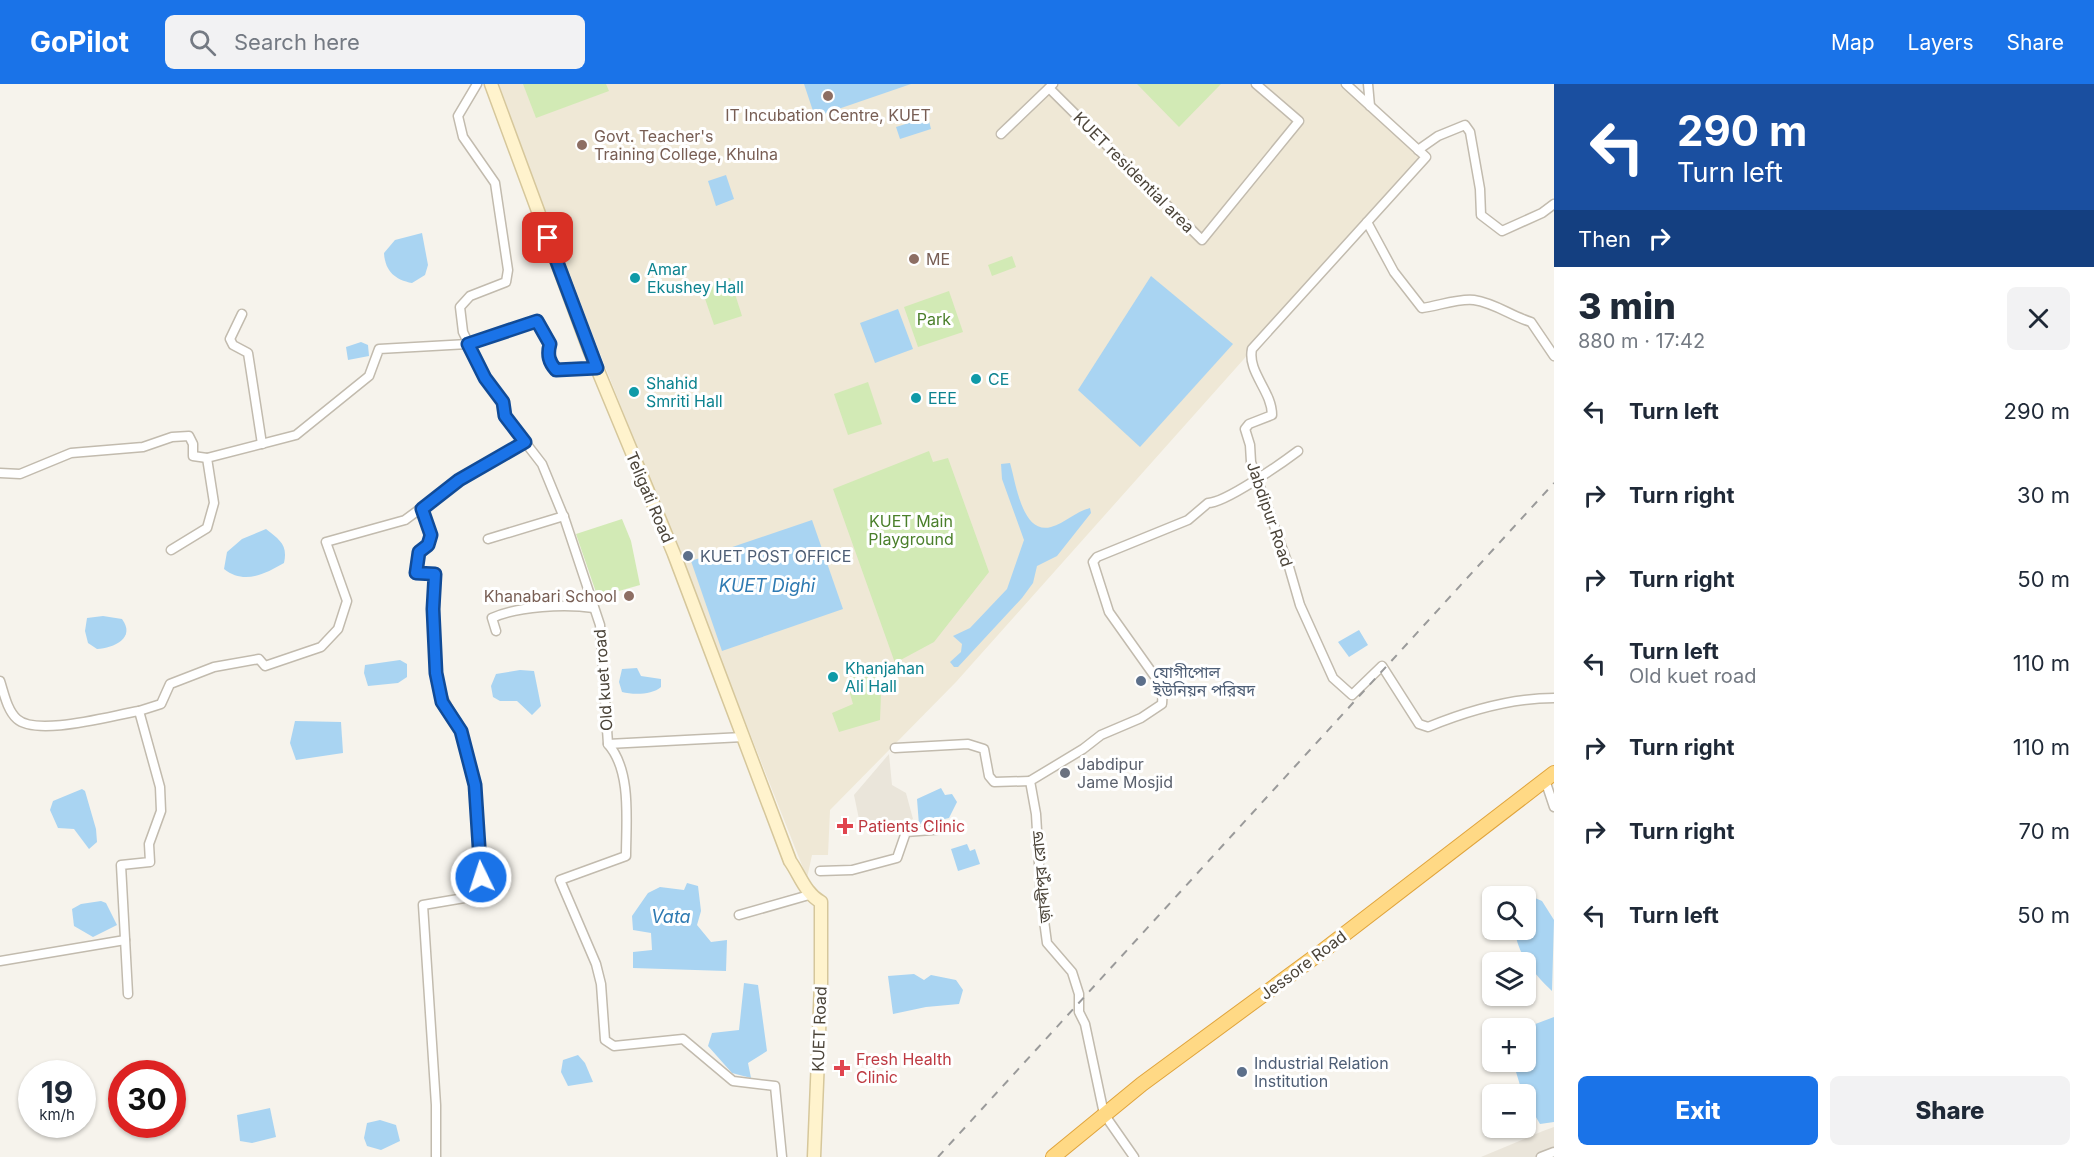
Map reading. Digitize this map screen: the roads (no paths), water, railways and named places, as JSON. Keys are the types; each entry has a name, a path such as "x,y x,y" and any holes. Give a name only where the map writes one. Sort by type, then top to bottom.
{"highway":[{"name":"Jessore Road","path":"1053,1157 1068,1151 1104,1114 1320,953 1549,777"}],"main road":[{"name":"Teligati Road","path":"491,84 597,368 674,554 790,861 800,875 809,895"},
{"name":"KUET Road","path":"809,895 820,902 821,983 814,1157"}],"street":[{"name":"Old kuet road","path":"477,84 458,116 463,137 495,183 508,270 506,282 470,296 460,307 463,332 485,378 503,402 505,416 542,464 564,516 600,625 608,744 614,751 627,794 626,856 560,880 596,964 601,984 605,1040 614,1046 683,1039 733,1080 776,1086 782,1157"},
{"name":"KUET residential area","path":"1051,86 1202,240 1299,121 1256,84"},
{"path":"1346,84 1418,150 1438,136 1465,125 1470,132 1480,189 1481,215 1502,231 1542,213 1554,204"},
{"path":"1368,84 1370,106"},
{"path":"1001,134 1051,86"},
{"name":"Jabdipur Road","path":"1418,150 1426,157 1252,349 1253,366 1272,406 1272,415 1249,424 1245,429 1250,445 1251,462 1300,605 1333,678 1352,695 1382,666 1419,724 1428,728 1466,714 1510,703 1554,698"},
{"path":"1367,222 1394,272 1422,308 1471,299 1493,305 1515,318 1531,322 1554,356"},
{"path":"242,314 230,339 233,345 248,353 262,444"},
{"path":"0,473 20,474 63,455 142,447 182,435 189,436 192,440 193,456 207,458 296,435 369,376 378,349 468,344 537,321 550,344 548,352 550,363 556,370 597,368"},
{"path":"0,681 12,714 20,721 30,725 50,726 139,711 161,704 170,684 214,667 259,659 265,666 321,647 338,629 347,601 326,542 405,520 459,480 525,442"},
{"path":"895,748 968,744 984,749 989,776 994,782 1030,781 1083,749 1101,735 1141,718 1162,704 1163,688 1110,612 1093,562 1097,556 1188,520 1208,503 1214,503 1298,451"},
{"path":"171,550 207,528 214,503 207,458"},
{"path":"422,509 431,535 428,545 419,552 416,573 435,574 433,609 436,673 442,702 461,731 475,785 482,895 423,905 436,1105 436,1157"},
{"path":"488,539 564,516"},
{"path":"496,631 492,618 502,613 539,609 555,604 594,608"},
{"path":"128,994 121,865 150,862 148,844 161,811 160,787 139,711"},
{"path":"608,744 743,736"},
{"path":"1549,777 1554,807"},
{"name":"জ়াব্দীপুর রোড","path":"1030,781 1036,814 1047,942 1072,972 1077,984 1079,1012 1085,1024 1104,1114"},
{"path":"820,871 852,870 897,858 906,832 945,829"},
{"path":"739,915 809,895"},
{"path":"0,962 125,940"},
{"path":"1104,1114 1134,1157"},
{"path":"1542,1157 1553,1154"}],"water":[{"path":"804,84 911,84 815,117"},
{"path":"928,117 931,129 900,139 896,127"},
{"path":"726,175 734,199 716,206 708,181"},
{"path":"422,233 428,265 425,275 412,283 401,280 389,270 384,253 395,240"},
{"path":"1151,276 1233,344 1140,447 1078,390"},
{"path":"898,309 913,349 875,363 860,323"},
{"path":"361,342 368,345 369,356 348,360 346,347"},
{"path":"1010,463 1022,506 1033,523 1041,527 1051,527 1090,508 1091,513 1057,556 1037,566 1033,583 1022,598 958,667 954,667 950,662 961,652 962,644 953,636 970,628 1007,589 1024,540 1002,479 1001,464"},
{"name":"KUET Dighi","path":"812,520 843,609 722,651 691,561"},
{"path":"266,529 282,543 285,552 284,563 262,574 247,577 232,574 224,569 227,552 242,539"},
{"path":"103,616 122,619 126,632 125,637 116,644 97,649 88,643 85,631 87,618"},
{"path":"1359,630 1368,645 1349,657 1338,642"},
{"path":"400,660 407,664 407,677 398,683 368,686 364,673 365,665"},
{"path":"637,668 641,676 661,679 661,687 653,692 642,694 622,692 619,682 622,669"},
{"path":"520,670 534,671 541,706 532,715 517,701 500,701 493,697 491,686 496,674"},
{"path":"295,721 341,722 343,753 296,760 290,743"},
{"path":"941,788 945,795 952,794 957,802 949,818 919,825 917,799"},
{"path":"82,789 85,791 96,829 97,842 89,849 74,829 58,828 50,810 53,801"},
{"path":"967,844 970,851 975,849 980,864 958,871 951,849"},
{"name":"Vata","path":"687,883 698,886 701,911 697,925 711,942 727,940 726,971 633,968 633,952 652,950 651,933 633,930 632,916 648,893 660,887 684,890"},
{"path":"1536,898 1542,901 1554,920 1552,991 1536,974 1536,952 1521,952 1516,940 1536,940"},
{"path":"101,901 106,903 117,925 93,937 74,926 72,909 81,904"},
{"path":"914,974 924,980 931,975 956,980 963,990 959,1004 926,1007 893,1014 888,976"},
{"path":"744,983 758,985 767,1051 748,1063 751,1078 732,1073 708,1046 712,1033 739,1030"},
{"path":"1554,1017 1554,1122 1540,1124 1536,1117 1536,1084 1520,1084 1516,1072 1536,1072 1536,1024"},
{"path":"578,1055 585,1063 593,1082 568,1086 561,1072 563,1060"},
{"path":"270,1108 276,1137 252,1143 240,1141 237,1115"},
{"path":"380,1120 396,1125 400,1141 381,1150 367,1146 364,1138 367,1123"}],"railway":[{"path":"938,1157 1554,483"}],"place":[{"name":"IT Incubation Centre, KUET","path":"828,96"},
{"name":"Govt. Teacher's Training College, Khulna","path":"582,145"},
{"name":"ME","path":"914,259"},
{"name":"Amar Ekushey Hall","path":"635,278"},
{"name":"CE","path":"976,379"},
{"name":"Shahid Smriti Hall","path":"634,392"},
{"name":"EEE","path":"916,398"},
{"name":"KUET POST OFFICE","path":"688,556"},
{"name":"Khanabari School","path":"629,596"},
{"name":"Khanjahan Ali Hall","path":"833,677"},
{"name":"যোগীপোল ইউনিয়ন পরিষদ","path":"1141,681"},
{"name":"Jabdipur Jame Mosjid","path":"1065,773"},
{"name":"Patients Clinic","path":"845,826"},
{"name":"Fresh Health Clinic","path":"842,1068"},
{"name":"Industrial Relation Institution","path":"1242,1072"}],"park label":[{"name":"Park","path":"934,319"},
{"name":"KUET Main Playground","path":"911,530"}]}
